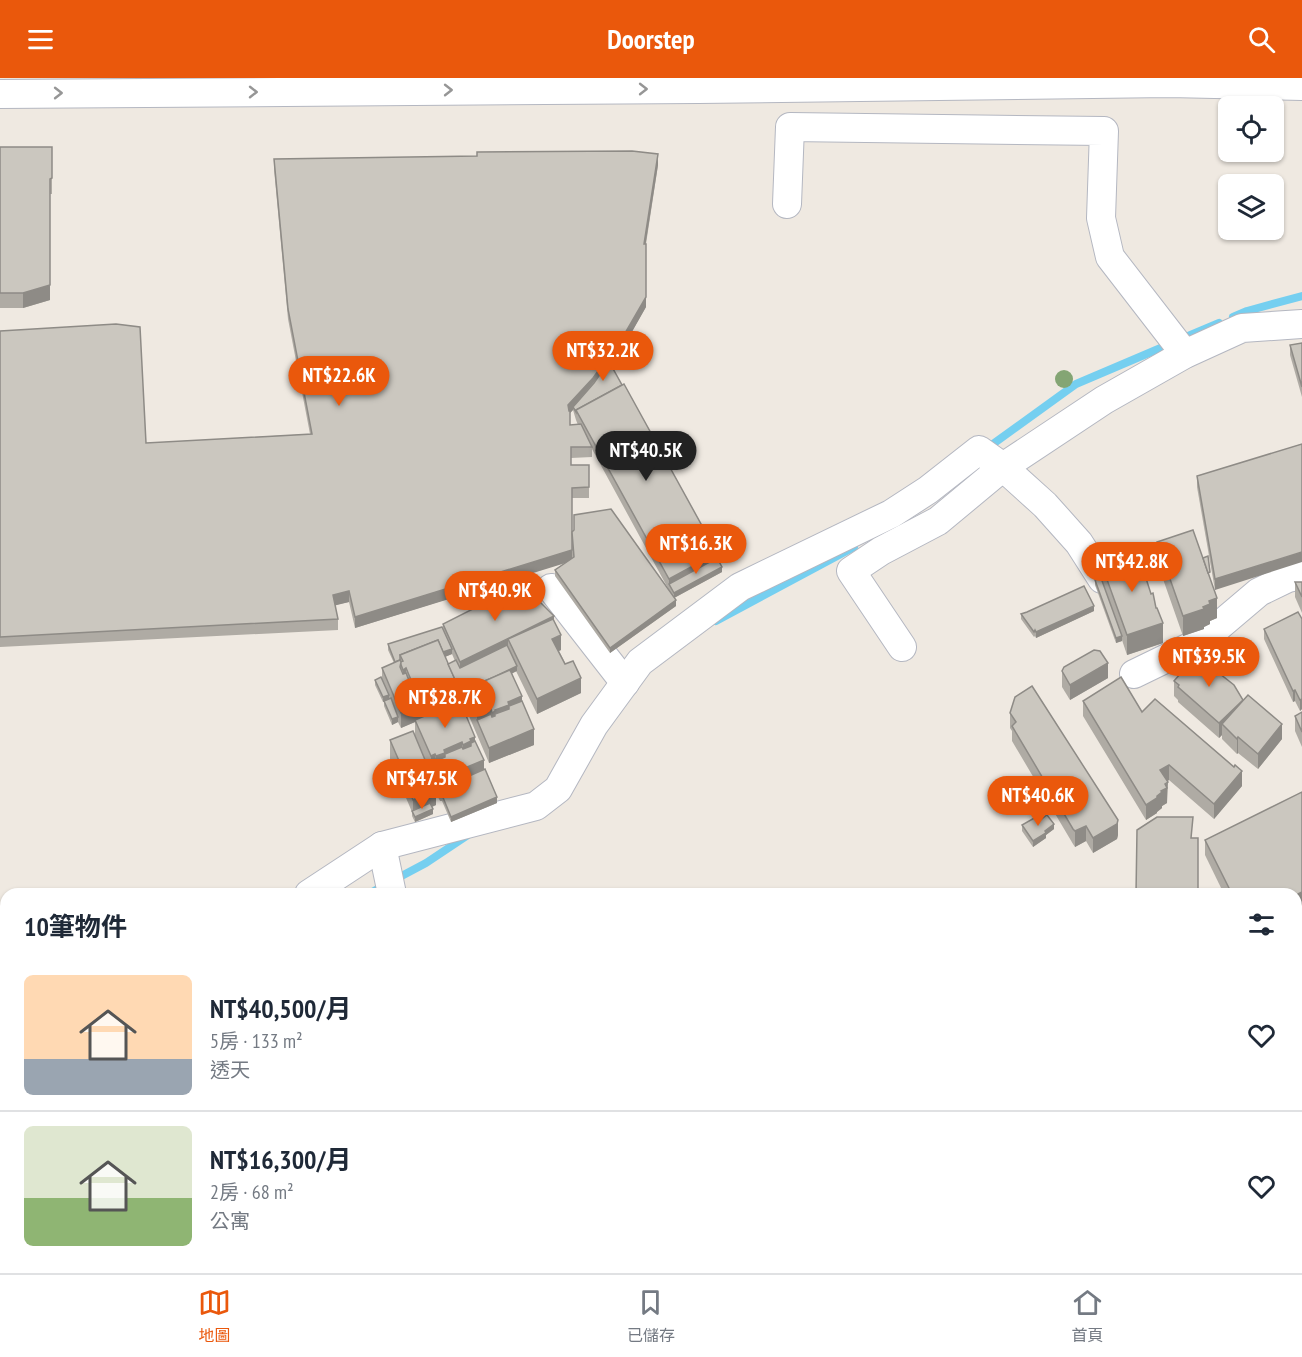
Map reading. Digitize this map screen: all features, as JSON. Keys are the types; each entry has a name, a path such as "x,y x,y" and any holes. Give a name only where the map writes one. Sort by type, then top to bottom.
{"street":[{"path":"0,94 698,83 1169,83 1302,86"},
{"path":"787,204 789,127 1104,131 1101,218 1110,256 1185,354"},
{"path":"902,647 851,571 881,550 938,521 1003,467 1104,400 1185,354 1242,328 1302,324"},
{"path":"318,888 382,846 536,806 558,789 594,725 640,662 740,587 891,514 928,490 979,450 1003,467 1045,505 1079,543 1102,579"},
{"path":"1134,674 1200,642 1259,592 1288,578 1302,575"},
{"path":"551,588 625,683"},
{"path":"382,846 391,888"}],"building":[{"path":"0,147 52,147 50,285 23,293 0,293"},
{"path":"632,151 658,154 644,244 646,244 646,297 624,335 593,378 568,405 570,425 581,424 592,447 571,447 571,465 589,465 589,487 572,488 572,550 355,617 349,591 333,595 338,619 0,637 0,331 116,324 140,327 146,443 312,434 288,309 274,159 477,156 477,152"},
{"path":"625,338 628,341 611,365 622,385 576,412 573,407 594,383"},
{"path":"1302,343 1302,387 1290,345"},
{"path":"624,384 717,553 669,579 576,410"},
{"path":"1302,444 1302,552 1215,579 1197,476"},
{"path":"611,509 676,600 610,648 555,570 574,557 572,532 574,515"},
{"path":"1193,530 1217,598 1209,601 1210,604 1203,607 1204,609 1183,616 1157,542"},
{"path":"1137,550 1163,623 1127,635 1101,563"},
{"path":"1208,556 1210,572 1208,573 1203,558"},
{"path":"717,558 722,567 674,593 669,584"},
{"path":"1101,578 1122,636 1116,638 1095,580"},
{"path":"1295,582 1302,582 1302,597"},
{"path":"522,584 554,616 460,662 443,624"},
{"path":"1084,586 1094,606 1036,632 1021,614 1027,612"},
{"path":"1298,612 1302,619 1302,699 1300,700 1295,690 1293,691 1264,629"},
{"path":"553,619 561,635 552,639 565,664 573,661 581,678 537,699 508,639"},
{"path":"442,627 452,649 443,652 438,640 400,655 400,660 395,662 388,644"},
{"path":"438,640 457,684 419,700 411,688 414,687 406,668 403,670 400,655"},
{"path":"507,645 517,666 466,689 458,695 457,684 448,664 456,660 460,668"},
{"path":"1094,650 1100,651 1108,663 1070,685 1062,671 1064,667"},
{"path":"1200,651 1212,662 1210,666 1234,685 1243,700 1219,723 1174,681"},
{"path":"400,660 400,667 403,674 406,673 412,688 411,693 419,705 401,713 382,668"},
{"path":"510,670 522,696 492,713 491,709 477,715 466,689"},
{"path":"381,677 389,695 383,697 375,680"},
{"path":"1121,677 1142,712 1155,699 1234,767 1235,765 1242,771 1214,804 1169,765 1160,770 1168,782 1165,784 1167,788 1146,805 1083,701"},
{"path":"1032,686 1118,820 1117,824 1093,838 1086,826 1075,831 1073,829 1012,726 1016,722 1010,713 1015,697"},
{"path":"1248,695 1282,724 1258,754 1238,737 1237,739 1222,724"},
{"path":"391,698 398,717 392,719 384,701"},
{"path":"460,701 475,737 463,745 462,742 444,750 445,753 431,756 415,720"},
{"path":"522,701 534,729 489,748 477,720 491,714 492,717 495,716 509,709 509,706"},
{"path":"1302,712 1302,732 1295,716"},
{"path":"413,731 428,767 419,771 420,774 406,777 390,740"},
{"path":"475,741 484,760 438,779 431,760 435,758 436,761 445,757 445,754 471,746 471,743"},
{"path":"485,769 497,797 451,817 442,795 440,796 437,790"},
{"path":"428,771 436,790 413,800 406,781 410,779 411,782 420,778 420,775"},
{"path":"1302,792 1302,888 1229,888 1205,840"},
{"path":"430,803 433,809 415,817 412,811"},
{"path":"1047,815 1054,824 1045,831 1046,833 1033,841 1022,825 1036,817 1039,821"},
{"path":"1157,817 1193,817 1191,838 1198,838 1198,888 1136,888 1137,830"}],"waterway":[{"path":"1233,317 1302,296"},
{"path":"1181,339 1219,323"},
{"path":"986,449 1076,384 1170,344"},
{"path":"716,621 854,547"},
{"path":"394,880 426,863 468,835"},
{"path":"380,888 383,886"}]}
